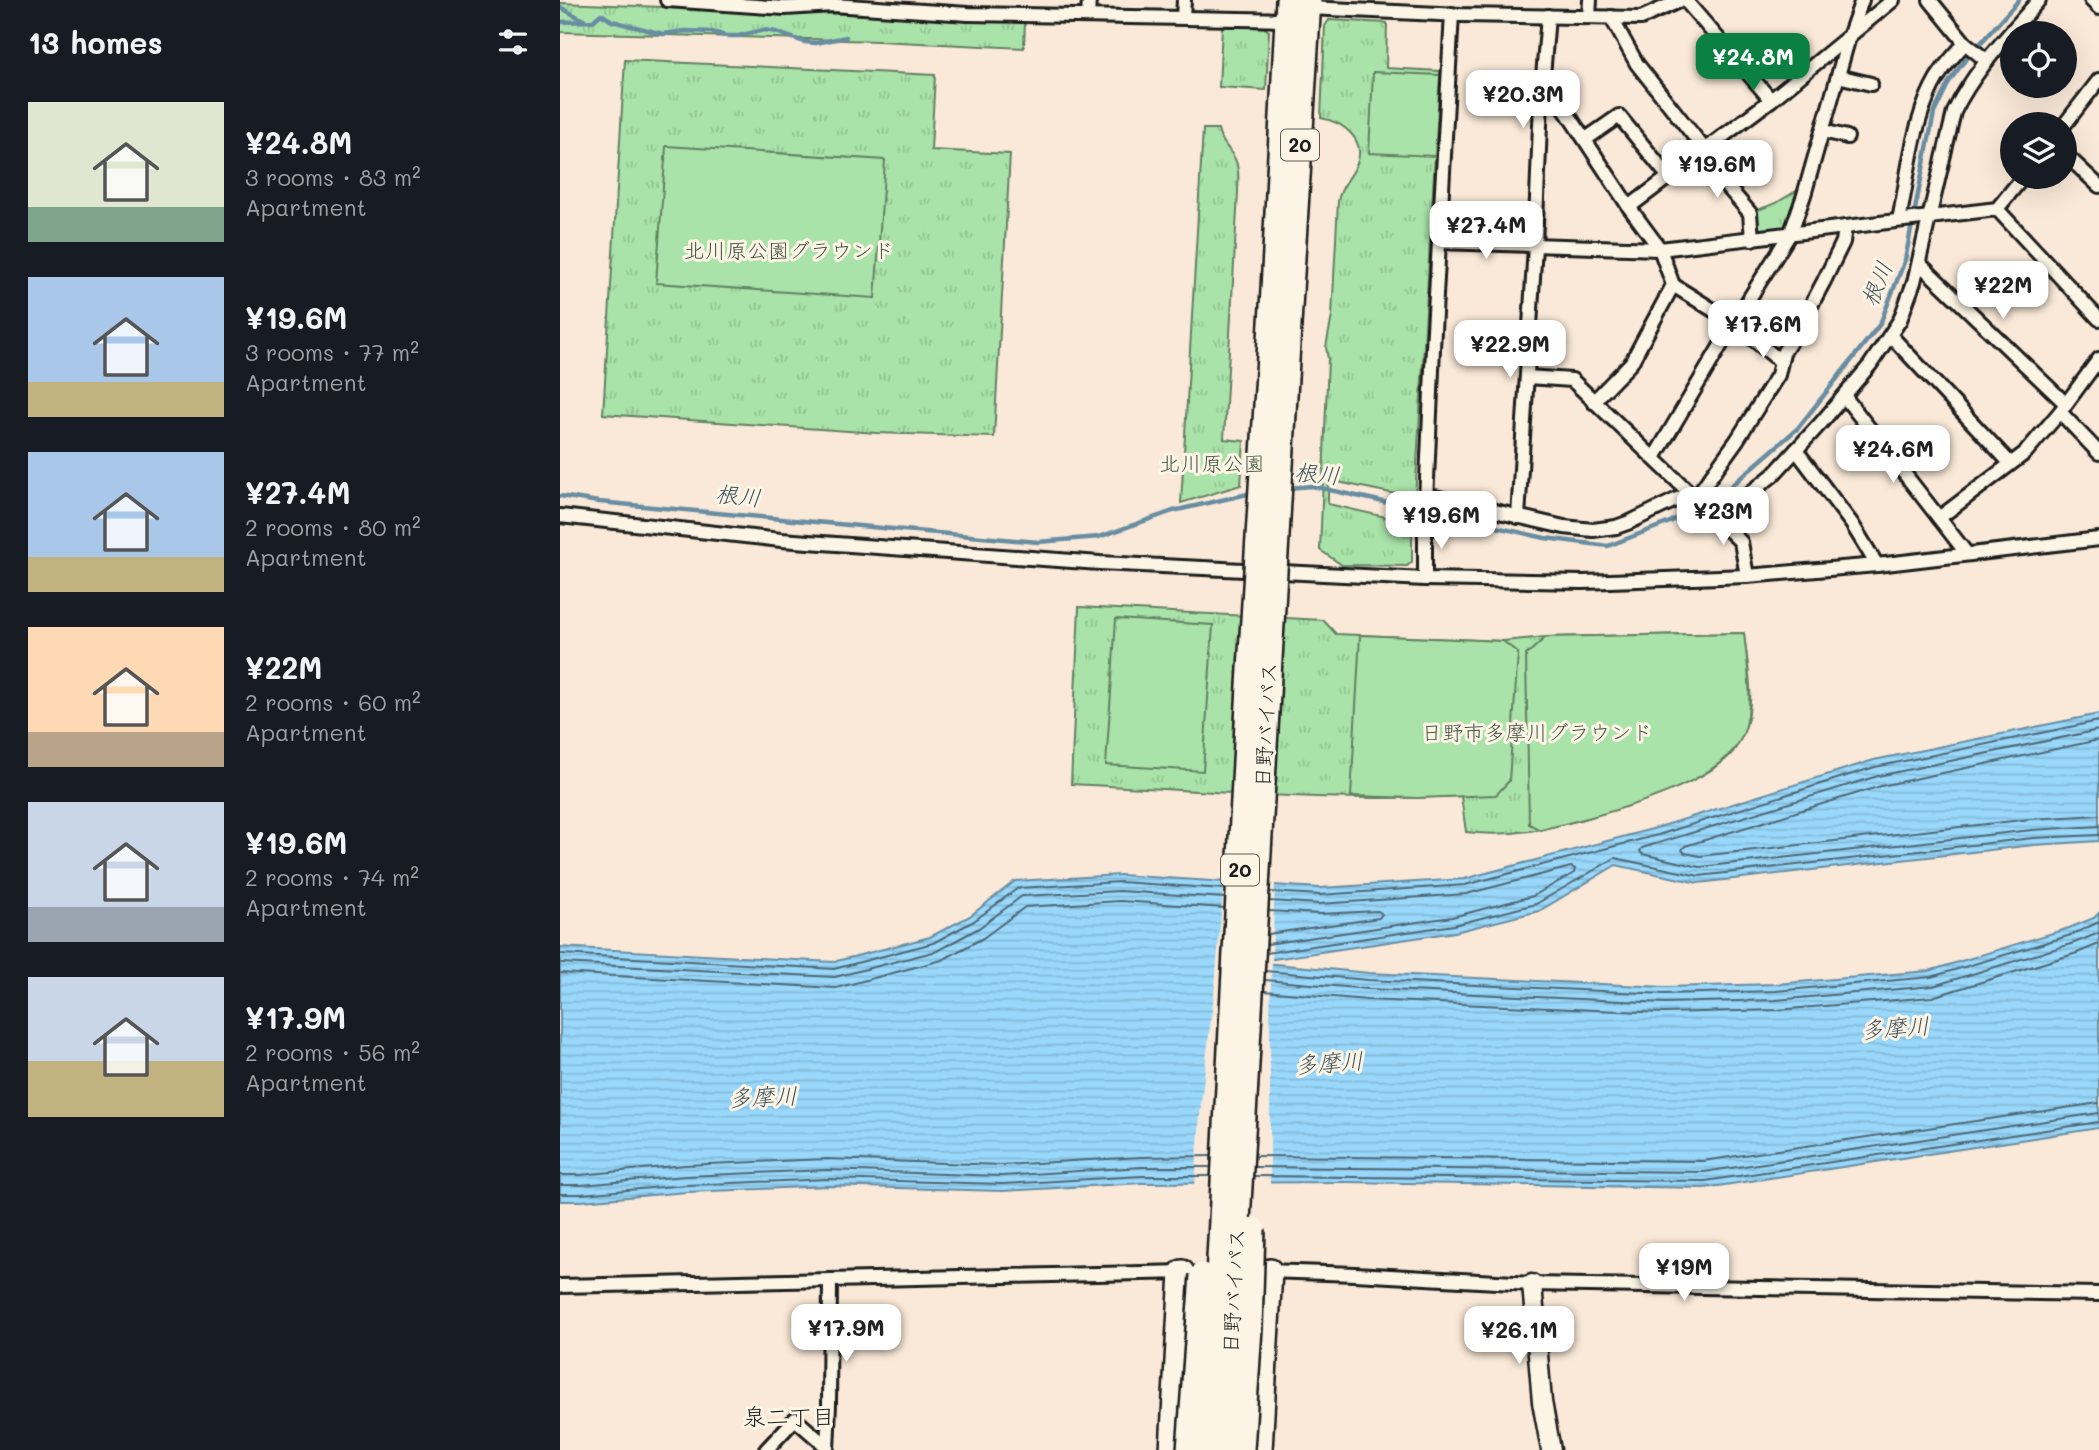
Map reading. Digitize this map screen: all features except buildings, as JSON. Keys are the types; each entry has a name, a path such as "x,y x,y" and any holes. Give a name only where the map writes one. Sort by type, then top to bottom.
{"highway":[{"name":"日野バイパス","path":"1225,1450 1241,1034 1249,685 1282,290 1298,7"},
{"name":"日野バイパス","path":"1209,1450 1217,1260 1241,1034"},
{"path":"1189,1450 1212,1166 1241,1034"},
{"path":"1241,1034 1255,1166 1250,1328 1242,1450"},
{"path":"1260,1450 1270,1271"},
{"path":"1172,1450 1182,1272"}],"street":[{"path":"667,0 885,4 968,14 1183,17 1298,7 1419,6 1452,14 1641,18 1683,0 1771,100"},
{"path":"968,14 969,0"},
{"path":"1088,15 1089,0"},
{"path":"1183,17 1184,0"},
{"path":"1505,16 1506,0"},
{"path":"1589,16 1590,0"},
{"path":"1654,458 1791,232 1862,0"},
{"path":"1629,207 1771,100 1894,0"},
{"path":"1930,0 1965,43 1987,61"},
{"path":"1713,514 1758,488 1773,475 1844,396 1891,336 1908,302 1919,263 1925,217 1954,112 1967,87 2039,0"},
{"path":"2091,0 2099,8"},
{"path":"1425,579 1426,499 1452,14"},
{"path":"1518,517 1548,16"},
{"path":"1611,17 1637,64 1750,212 1752,239"},
{"path":"1902,220 1914,148 1927,99 1939,75 1965,43"},
{"path":"1838,75 1871,84"},
{"path":"2074,112 2099,80"},
{"path":"1541,101 1562,105 1660,249 1673,285 1734,323 1780,361"},
{"path":"1586,139 1619,116 1668,176"},
{"path":"1823,131 1847,137"},
{"path":"2077,165 2099,186"},
{"path":"1439,243 1660,249 1997,209 2013,189"},
{"path":"1997,209 2099,319"},
{"path":"1426,499 1582,529 1604,529 1630,522 1694,496 1737,440 1778,374 1780,361 1843,242 1845,227"},
{"path":"1919,263 2062,407 2099,453"},
{"path":"1593,402 1631,363 1673,285"},
{"path":"1891,336 2010,463"},
{"path":"1939,518 2025,453 2099,359"},
{"path":"1527,377 1572,380 1741,542 1747,576"},
{"path":"1844,396 1967,554"},
{"path":"1796,450 1852,524 1877,565"},
{"path":"560,516 781,540 1100,564 1425,579 1583,582 1747,576 1877,565 2099,539"},
{"path":"560,1286 648,1282 830,1281 1270,1271 1532,1284 2099,1294"},
{"path":"827,1448 830,1404 830,1281"},
{"path":"1532,1284 1542,1402 1551,1450"},
{"path":"766,1450 794,1419 827,1448"}],"green space":[{"path":"560,3 1025,21 1024,48 560,32"},
{"name":"北川原公園","path":"1329,20 1387,23 1386,68 1440,71 1415,498 1328,480 1328,504 1412,523 1412,562 1407,566 1342,565 1320,550 1328,359 1326,347 1332,316 1338,201 1359,157 1359,148 1351,134 1345,128 1321,118 1325,26"},
{"path":"1222,27 1263,27 1269,31 1266,90 1219,87"},
{"name":"北川原公園グラウンド","path":"625,60 935,75 931,150 1010,154 994,437 877,433 603,414"},
{"path":"1373,72 1440,75 1435,156 1369,153"},
{"name":"北川原公園","path":"1203,129 1218,129 1237,163 1238,193 1224,439 1244,441 1241,485 1181,503"},
{"path":"666,146 885,160 875,298 656,283"},
{"path":"1798,190 1804,195 1791,232 1752,239 1750,213 1776,203"},
{"name":"日野市多摩川グラウンド","path":"1079,607 1323,620 1336,634 1503,641 1546,637 1744,633 1750,684 1749,710 1743,733 1733,752 1698,778 1614,810 1561,825 1522,832 1466,832 1461,796 1314,797 1071,784"},
{"path":"1116,619 1213,625 1203,771 1106,765"},
{"path":"1744,633 1748,669 1748,717 1734,750 1713,768 1656,796 1592,817 1540,830 1529,824 1526,655 1546,637"},
{"path":"1360,635 1503,641 1518,653 1509,781 1496,795 1417,798 1351,796"}],"water":[{"name":"多摩川","path":"2099,714 2099,841 2034,845 1698,883 1616,865 1539,911 1455,932 1253,962 1369,973 1665,987 1775,984 1929,971 2069,928 2094,918 2099,913 2099,1128 1705,1188 1347,1182 1142,1183 1002,1191 828,1186 560,1201 560,947 833,962 930,937 970,916 1015,881 1120,875 1320,888 1464,879 1656,828 1874,760"}],"pier":[{"path":"1224,878 1275,882 1270,1011 1270,1186 1195,1186"}],"waterway":[{"name":"根川","path":"1288,488 1312,486 1545,538 1608,546 1670,522 1723,493 1798,428 1880,324 1905,260 1934,113 1949,82 1962,64 2019,0"},
{"path":"560,7 585,21"},
{"path":"560,22 593,21 601,14 612,21 663,34 685,31 738,36 764,30 816,43 846,37"},
{"name":"根川","path":"560,496 599,502 1038,542 1099,537 1173,511 1252,493"}],"district":[{"name":"泉二丁目","path":"789,1417"}]}
